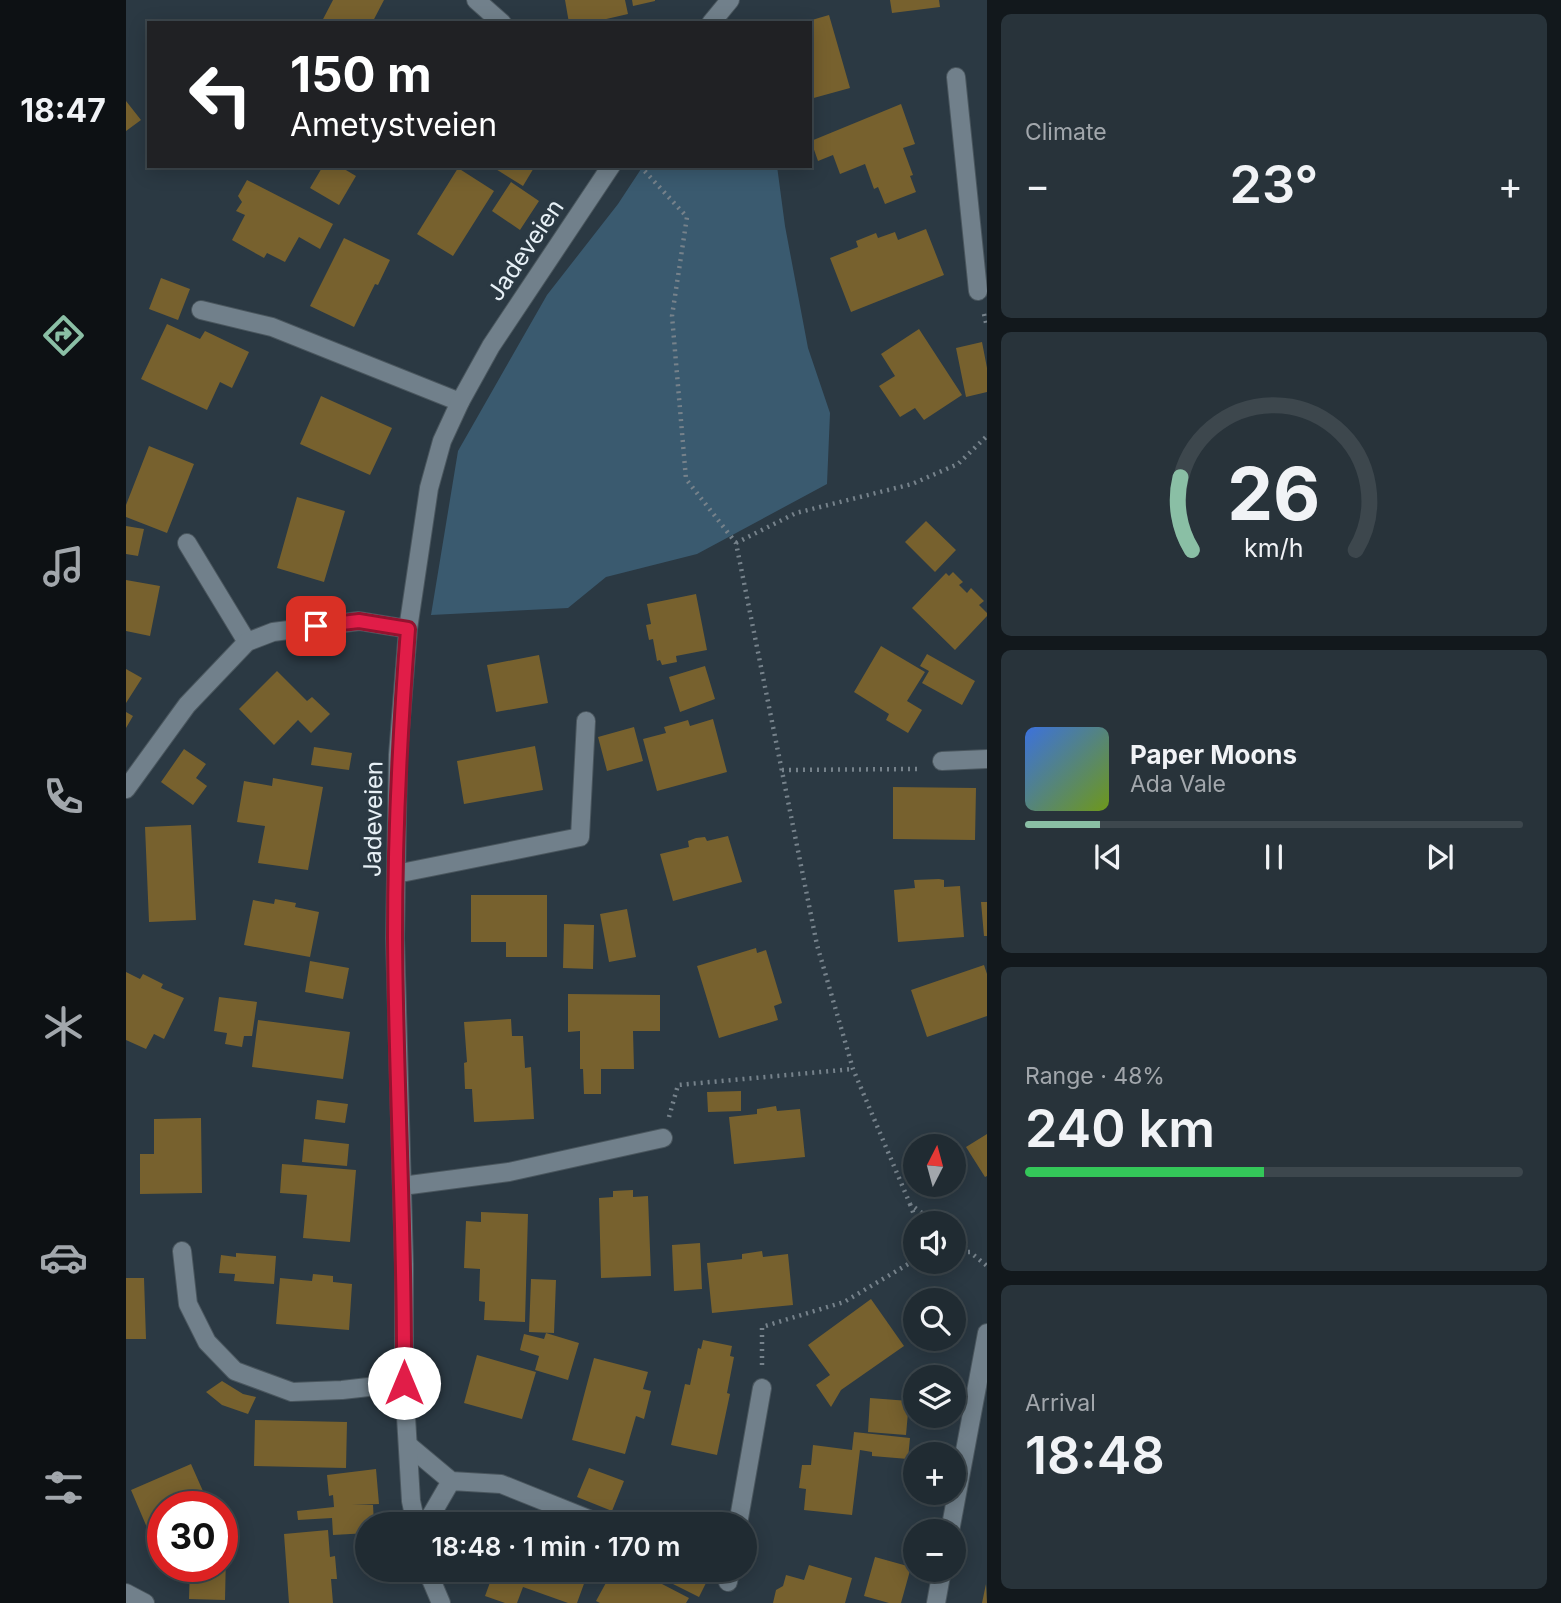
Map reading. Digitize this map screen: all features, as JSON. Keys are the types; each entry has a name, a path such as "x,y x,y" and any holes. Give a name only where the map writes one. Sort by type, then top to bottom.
{"street":[{"path":"475,0 500,21"},
{"path":"712,21 730,0"},
{"path":"956,77 978,291"},
{"name":"Jadeveien","path":"413,1512 404,1383 395,937 398,755 408,629 429,488 442,441 491,346 610,168"},
{"path":"969,200 987,195"},
{"path":"201,310 272,327 460,402"},
{"path":"187,543 247,642"},
{"path":"126,789 187,705 247,642 273,632 359,621 408,629"},
{"path":"396,874 579,837 586,721"},
{"path":"942,761 987,759"},
{"path":"402,1186 509,1172 663,1138"},
{"path":"183,1251 188,1304 207,1342 235,1371 292,1392 404,1383"},
{"path":"952,1519 987,1333"},
{"path":"740,1512 762,1388"},
{"path":"408,1445 452,1481 501,1484 571,1512"},
{"path":"433,1512 452,1481"},
{"path":"432,1582 441,1603"},
{"path":"936,1603 940,1582"},
{"path":"126,1593 145,1603"}],"path":[{"path":"642,168 687,217 672,316 686,479 736,543 817,945 853,1069 913,1211"},
{"path":"736,543 796,513 924,479 958,464 987,436"},
{"path":"782,770 918,769 942,761"},
{"path":"663,1138 678,1084 853,1069"},
{"path":"910,1204 919,1211"},
{"path":"966,1248 987,1266"},
{"path":"762,1388 762,1327 844,1302 903,1267"}],"shaded area":[{"path":"642,168 777,168 785,226 808,348 830,413 827,484 697,554 606,577 568,608 431,615 458,451 547,295 618,204"}],"building":[{"path":"333,0 384,0 373,21 322,21"},
{"path":"565,0 625,0 628,14 598,21 569,21"},
{"path":"632,0 655,0 655,1 633,6"},
{"path":"890,0 939,0 940,7 892,13"},
{"path":"829,15 850,88 812,98 812,21 808,21"},
{"path":"126,101 141,120 126,131"},
{"path":"901,104 915,144 903,148 916,192 885,204 878,187 874,189 865,164 840,174 833,155 818,161 812,141"},
{"path":"322,168 342,168 356,176 339,205 310,188"},
{"path":"458,168 494,191 453,256 417,234"},
{"path":"494,168 534,168 523,186"},
{"path":"247,180 333,224 320,249 299,237 285,262 267,253 264,258 232,240 245,215 236,211 242,202 238,196"},
{"path":"511,182 539,201 520,230 492,211"},
{"path":"926,229 944,275 851,312 830,258 858,247 856,241 876,233 878,238 895,232 898,240"},
{"path":"344,238 390,260 354,327 310,306"},
{"path":"161,278 190,289 178,320 149,309"},
{"path":"167,324 200,339 205,331 249,352 232,388 220,382 207,410 141,379"},
{"path":"919,329 962,395 924,420 915,408 900,417 879,386 895,376 881,354"},
{"path":"982,342 987,368 987,392 966,397 956,348"},
{"path":"321,396 392,428 370,475 300,444"},
{"path":"149,446 194,464 167,533 126,517 126,505"},
{"path":"297,497 345,511 324,582 277,568"},
{"path":"926,521 956,550 935,572 905,542"},
{"path":"126,526 144,529 138,556 126,554"},
{"path":"953,572 963,582 959,585 967,593 971,588 984,601 979,605 987,613 955,650 912,608 946,573 949,576"},
{"path":"126,580 160,586 150,636 126,631"},
{"path":"696,594 707,650 676,656 677,662 662,665 660,660 657,661 653,639 649,640 646,625 651,624 647,604"},
{"path":"881,646 925,672 907,701 922,710 908,733 886,720 889,714 854,692"},
{"path":"927,654 975,681 962,705 922,683 929,671 920,666"},
{"path":"539,655 548,703 496,712 487,665"},
{"path":"705,666 715,699 680,712 669,677"},
{"path":"126,669 142,678 126,703"},
{"path":"277,671 307,701 312,697 330,714 311,733 298,720 274,745 239,709"},
{"path":"126,712 133,716 126,728"},
{"path":"713,719 727,772 657,791 643,739 666,733 664,727 688,720 690,726"},
{"path":"634,727 643,761 607,771 598,737"},
{"path":"535,746 543,790 464,804 457,761"},
{"path":"314,747 352,753 349,770 311,765"},
{"path":"184,749 206,764 196,778 207,786 193,805 161,782"},
{"path":"273,778 323,787 308,870 258,863 265,826 237,822 244,781 272,786"},
{"path":"893,787 976,788 975,840 893,839"},
{"path":"191,825 196,920 149,922 145,827"},
{"path":"728,836 742,882 673,901 660,854 689,847 688,841 696,838 705,837 707,841"},
{"path":"914,880 944,880 944,887 960,886 964,937 898,942 894,890 915,888"},
{"path":"471,895 547,895 547,957 506,957 506,942 471,942"},
{"path":"275,899 296,903 295,907 319,912 310,957 244,945 253,900 274,904"},
{"path":"981,902 987,902 987,936 984,936"},
{"path":"627,909 636,957 609,962 600,914"},
{"path":"564,924 594,925 593,969 563,968"},
{"path":"756,948 757,953 766,950 782,1003 774,1006 778,1020 719,1038 697,966"},
{"path":"310,961 349,968 343,999 305,992"},
{"path":"984,965 987,974 987,1016 927,1037 911,990"},
{"path":"126,972 140,979 143,974 163,984 161,988 184,998 164,1039 154,1034 146,1049 126,1040"},
{"path":"568,994 660,995 660,1031 633,1031 634,1069 601,1069 601,1094 584,1094 583,1069 580,1069 580,1031 568,1032"},
{"path":"219,997 257,1002 252,1036 244,1036 242,1047 225,1044 227,1033 214,1031"},
{"path":"511,1019 512,1036 523,1036 525,1068 531,1067 534,1119 474,1122 472,1089 465,1089 464,1063 467,1062 464,1022"},
{"path":"258,1020 350,1032 343,1079 252,1067"},
{"path":"741,1091 741,1111 708,1112 707,1092"},
{"path":"317,1100 348,1104 345,1123 315,1119"},
{"path":"776,1106 777,1111 800,1109 805,1157 734,1164 729,1117 757,1114 757,1109"},
{"path":"201,1118 202,1193 140,1194 140,1154 154,1154 154,1119"},
{"path":"987,1134 987,1176 985,1177 966,1147"},
{"path":"304,1139 349,1144 347,1166 302,1162"},
{"path":"282,1164 356,1170 350,1242 303,1238 307,1195 280,1193"},
{"path":"633,1190 633,1197 648,1196 651,1276 601,1278 599,1198 613,1197 613,1191"},
{"path":"481,1212 528,1214 525,1322 484,1320 485,1302 479,1301 480,1269 464,1268 466,1221 481,1222"},
{"path":"700,1243 702,1289 674,1291 672,1245"},
{"path":"762,1251 763,1257 788,1254 793,1305 712,1313 707,1263 742,1259 742,1254"},
{"path":"236,1253 276,1256 274,1284 234,1281 235,1274 219,1273 221,1255 236,1257"},
{"path":"313,1274 333,1276 333,1282 352,1284 349,1330 276,1324 280,1278 312,1281"},
{"path":"126,1278 144,1278 146,1339 126,1339"},
{"path":"531,1279 556,1280 554,1333 529,1332"},
{"path":"871,1299 903,1347 841,1390 831,1407 816,1385 830,1375 808,1345"},
{"path":"546,1333 579,1343 568,1380 535,1370 539,1356 520,1350 524,1334 544,1339"},
{"path":"703,1340 732,1346 730,1356 734,1357 727,1393 730,1394 717,1455 671,1445 685,1384 690,1385 698,1348 701,1349"},
{"path":"477,1355 536,1372 522,1419 464,1403"},
{"path":"594,1358 648,1372 643,1389 651,1391 644,1419 636,1416 625,1454 572,1440"},
{"path":"222,1381 243,1394 256,1397 248,1414 222,1405 206,1392"},
{"path":"870,1398 903,1401 903,1428 907,1428 906,1435 868,1432"},
{"path":"255,1420 347,1422 346,1468 254,1466"},
{"path":"854,1432 910,1438 910,1442 903,1442 903,1459 872,1456 872,1452 860,1450 852,1515 804,1510 806,1489 799,1488 802,1465 811,1465 813,1445 852,1450"},
{"path":"191,1464 203,1491 147,1491 147,1528 131,1490"},
{"path":"589,1468 624,1481 612,1511 577,1497"},
{"path":"376,1469 379,1504 352,1505 373,1505 373,1512 355,1512 355,1534 333,1535 332,1518 298,1520 297,1511 334,1507 333,1495 329,1496 327,1475"},
{"path":"328,1530 330,1557 335,1556 337,1579 331,1579 333,1603 289,1603 284,1534"},
{"path":"875,1557 903,1565 903,1582 907,1582 901,1603 889,1603 864,1596"},
{"path":"809,1565 852,1578 845,1603 773,1603 776,1590 783,1586 786,1575 804,1580"},
{"path":"190,1582 225,1582 225,1600 189,1599"},
{"path":"490,1582 585,1582 577,1603 568,1603 523,1587 517,1603 505,1603 485,1596"},
{"path":"606,1582 658,1582 689,1598 686,1603 596,1601"},
{"path":"669,1582 706,1582 699,1597"},
{"path":"986,1584 987,1603 982,1603"}],"route":[{"path":"316,626 359,621 408,629 398,755 395,937 404,1264 404,1383"}]}
